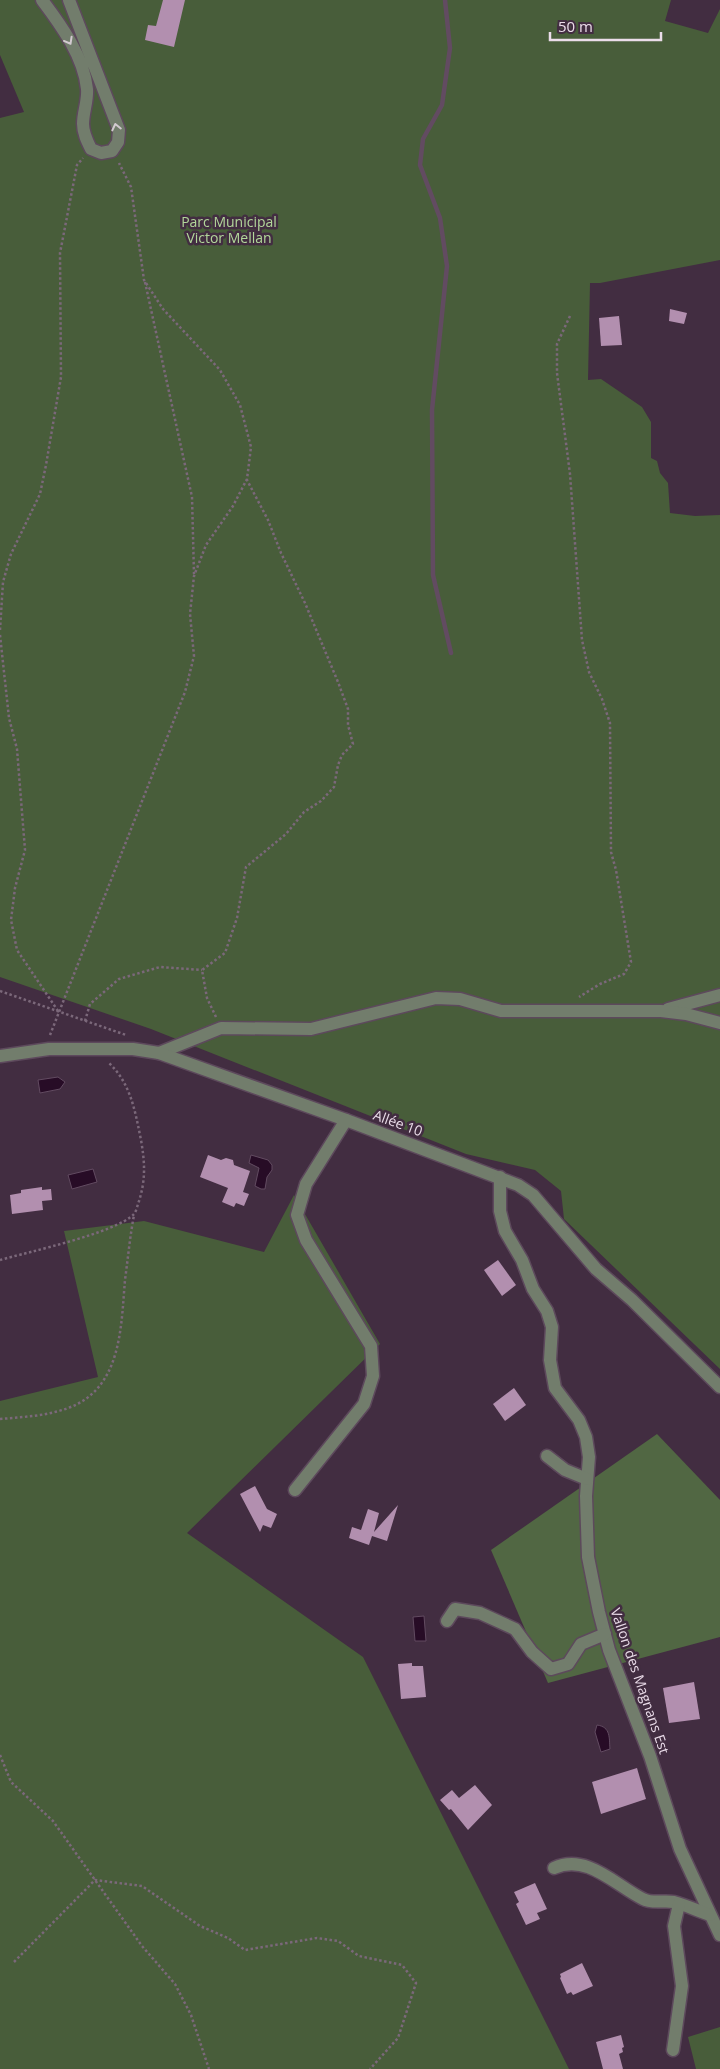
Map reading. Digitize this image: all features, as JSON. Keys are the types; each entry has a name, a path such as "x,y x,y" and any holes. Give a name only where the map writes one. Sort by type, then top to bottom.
{"street":[{"path":"42,0 56,18 81,63 87,88 87,103 82,123 84,135 91,149 101,153 112,151 118,142 119,130 69,0"},
{"path":"661,1011 720,996"},
{"path":"159,1053 220,1028 311,1029 436,998 460,999 501,1011 661,1011 686,1014 720,1023"},
{"name":"Allée 10","path":"0,1056 48,1048 94,1048 159,1053 346,1120 518,1185 533,1195 596,1269 632,1300 720,1387"},
{"path":"295,1490 364,1404 373,1376 371,1346 306,1240 297,1215 306,1184 346,1120"},
{"name":"Vallon des Magnans Est","path":"500,1177 500,1211 505,1231 522,1260 533,1289 547,1311 552,1327 550,1360 555,1388 580,1420 586,1437 589,1457 587,1478 588,1557 605,1634 650,1756 680,1848 720,1935"},
{"path":"547,1456 565,1470 587,1478"},
{"path":"447,1621 455,1609 480,1613 515,1629 532,1652 551,1669 568,1664 581,1644 605,1634"},
{"path":"554,1868 566,1863 588,1867 645,1900 679,1904 710,1916"},
{"path":"673,2050 682,1986 674,1926 679,1904"}],"path":[{"path":"0,630 4,582 11,554 40,494 46,465 61,377 60,253 76,165 91,149"},
{"path":"48,1048 52,1027 58,1011 185,692 194,656 190,614 194,576 192,497 144,280 131,188 112,151"},
{"path":"144,280 163,309 220,370 240,405 251,447 247,479 234,506 206,545 194,576"},
{"path":"567,1011 575,1000 600,984 624,974 631,962 616,870 611,852 610,723 602,699 588,672 582,640 571,483 557,373 557,344 570,316"},
{"path":"85,1020 90,1004 119,979 160,966 202,970 225,953 237,918 246,867 286,834 304,812 321,801 334,787 342,755 353,744 348,725 348,709 342,691 268,520 247,479"},
{"path":"0,635 9,718 16,749 25,850 11,920 17,950 58,1011"},
{"path":"202,970 207,998 220,1028"},
{"path":"0,991 128,1035"},
{"path":"0,1419 40,1415 69,1408 93,1393 111,1369 119,1341 135,1213 145,1177 145,1163 136,1116 127,1088 120,1074 94,1048"},
{"path":"0,1260 116,1227 135,1213"},
{"path":"0,1755 11,1782 53,1821 142,1946 175,1984 191,2014 209,2069"},
{"path":"14,1962 95,1880"},
{"path":"95,1880 142,1886 200,1926 228,1938 245,1950 317,1938 338,1941 359,1956 402,1965 416,1983 409,2006 398,2038 370,2069"}],"green space":[{"name":"Parc Municipal Victor Mellan","path":"0,0 671,0 665,21 708,33 720,9 720,260 600,283 590,283 588,380 601,379 642,407 651,422 651,458 657,461 660,473 668,483 670,513 695,516 720,515 720,1369 564,1219 561,1191 535,1170 466,1154 151,1029 0,977 0,118 24,112 0,55"},
{"path":"294,1195 380,1344 187,1533 363,1657 569,2069 0,2069 0,1401 98,1377 64,1231 144,1221 264,1252"},
{"path":"657,1434 720,1500 720,1637 548,1683 491,1550"},
{"path":"720,2027 720,2069 696,2069 688,2037"}],"shaded area":[{"path":"58,1077 65,1082 60,1089 40,1093 38,1080"},
{"path":"251,1155 268,1160 272,1165 265,1189 255,1186 259,1168 249,1163"},
{"path":"93,1169 97,1182 72,1189 68,1175"},
{"path":"424,1616 426,1641 415,1641 413,1617"},
{"path":"597,1725 605,1728 609,1737 610,1749 601,1752 595,1732"}],"building":[{"path":"163,0 185,0 174,47 145,40 148,25 156,26"},
{"path":"670,309 687,313 684,324 669,321"},
{"path":"619,316 622,345 601,346 599,318"},
{"path":"208,1155 221,1160 226,1158 233,1160 234,1165 250,1171 243,1192 249,1194 244,1206 236,1203 234,1207 222,1202 228,1188 200,1177"},
{"path":"42,1187 42,1190 51,1189 52,1200 42,1201 43,1210 12,1214 10,1195 21,1193 21,1190"},
{"path":"498,1260 516,1285 502,1296 484,1270"},
{"path":"514,1388 526,1405 505,1421 493,1404"},
{"path":"255,1486 267,1509 277,1514 271,1528 263,1525 260,1532 240,1494"},
{"path":"398,1505 387,1541 372,1536 369,1545 349,1538 352,1527 361,1530 368,1509 379,1513 374,1532"},
{"path":"412,1663 412,1666 423,1666 426,1697 401,1699 398,1664"},
{"path":"694,1682 700,1719 669,1723 663,1688"},
{"path":"637,1768 646,1799 601,1814 592,1782"},
{"path":"475,1785 492,1805 468,1830 451,1809 449,1810 440,1800 452,1790 459,1798"},
{"path":"535,1883 547,1909 537,1913 540,1919 526,1925 516,1904 519,1902 514,1892"},
{"path":"582,1963 593,1986 573,1995 571,1992 567,1994 560,1974"},
{"path":"621,2035 624,2047 622,2048 623,2052 619,2054 623,2069 603,2069 596,2042"}],"waterway":[{"path":"445,0 450,48 442,105 423,139 420,165 440,218 447,266 432,410 433,575 451,653"}]}
